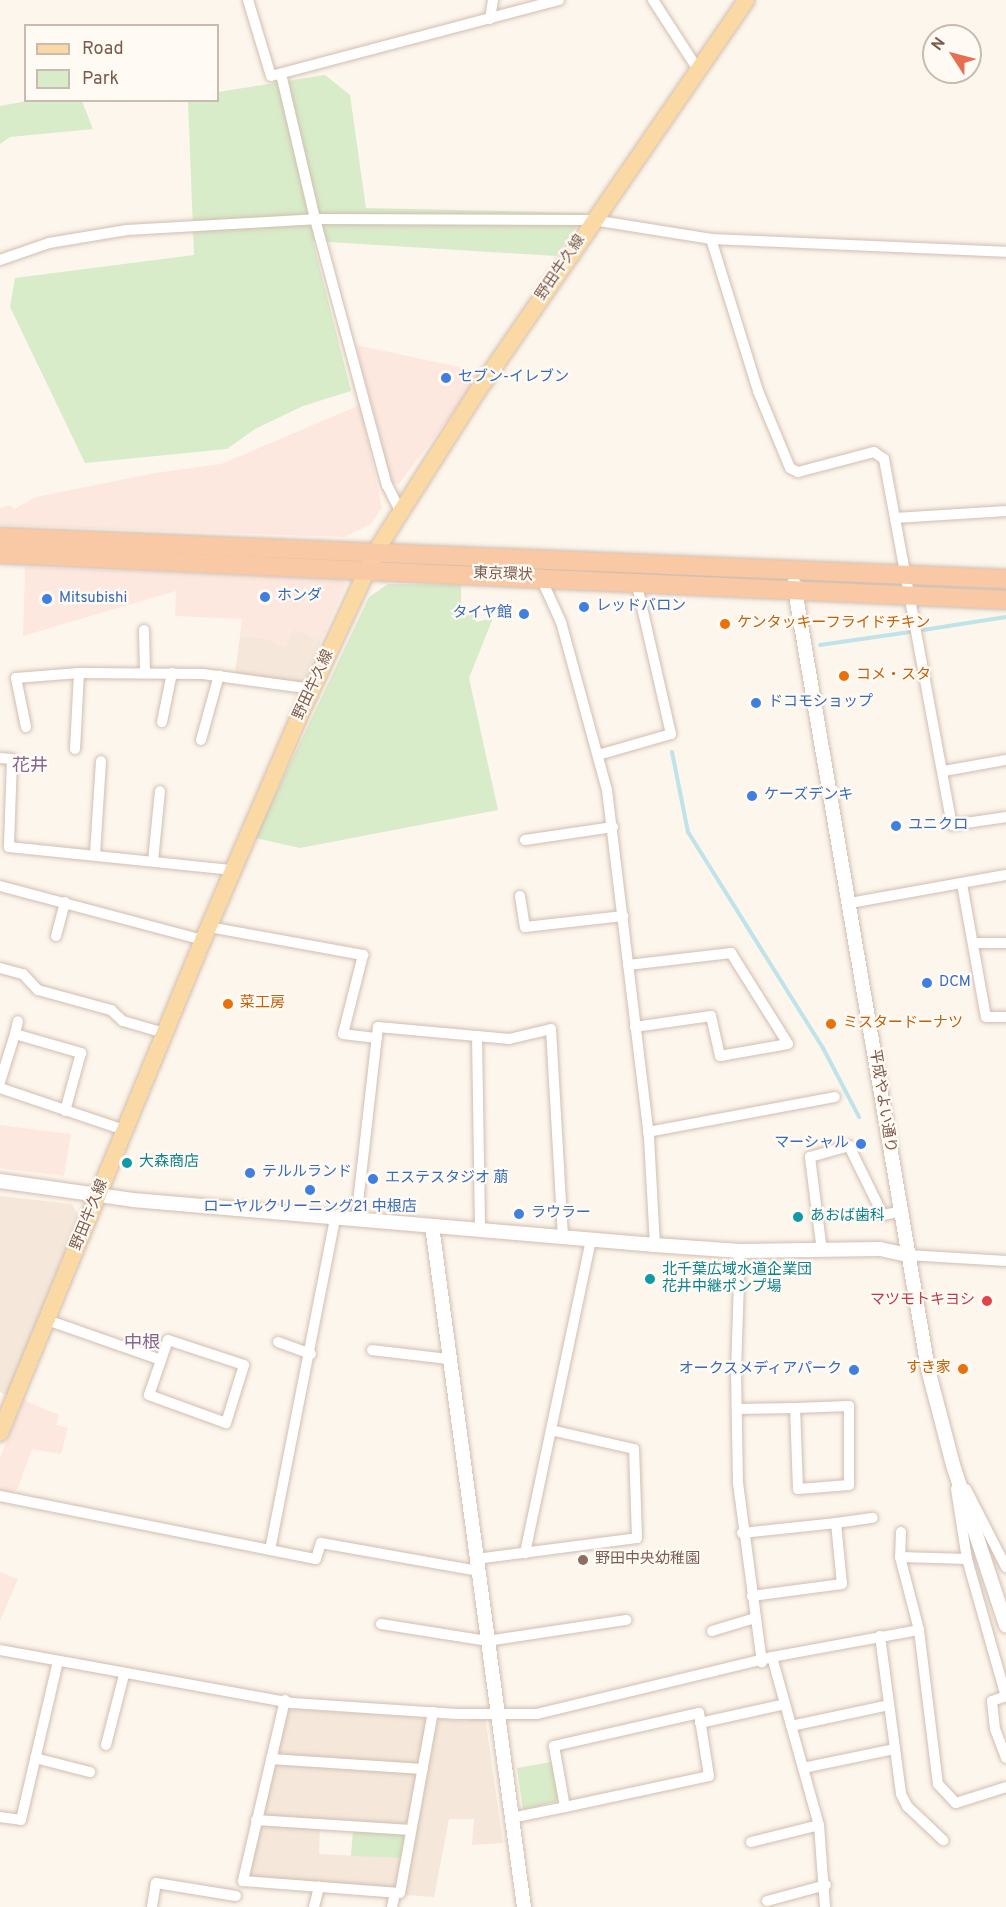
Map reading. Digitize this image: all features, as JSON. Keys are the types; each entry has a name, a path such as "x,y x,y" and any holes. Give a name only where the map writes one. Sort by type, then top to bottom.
{"highway":[{"name":"東京環状","path":"0,537 1006,579"},
{"name":"東京環状","path":"0,554 540,576 794,588 912,597 1006,600"}],"main road":[{"name":"野田牛久線","path":"0,1432 233,870 312,689 376,551 399,509 593,220 746,0"}],"street":[{"path":"248,0 271,76 559,0"},
{"path":"490,19 493,0"},
{"path":"653,0 697,68"},
{"path":"281,74 315,219 387,485 399,509"},
{"path":"0,260 49,243 127,230 315,219 593,220 711,239 1006,252"},
{"path":"711,239 758,391 790,468 798,472 874,452 884,459 908,575 952,825 1006,817"},
{"path":"896,518 1006,512"},
{"name":"平成やよい通り","path":"795,569 794,588 850,903 899,1212 928,1369 953,1465 1006,1624"},
{"path":"540,576 561,622 597,755 613,827 648,1132 656,1245"},
{"path":"597,755 671,734 636,581"},
{"path":"144,630 145,672"},
{"path":"26,727 16,678 79,673 172,673 219,675 312,689"},
{"path":"75,749 79,673"},
{"path":"162,722 172,673"},
{"path":"201,740 219,675"},
{"path":"0,758 12,759 5,796 9,847 95,854 233,870"},
{"path":"944,771 1006,760"},
{"path":"95,854 101,761"},
{"path":"153,861 160,791"},
{"path":"525,840 613,827"},
{"path":"850,903 1006,875"},
{"path":"962,884 986,1017 1006,1017"},
{"path":"0,886 206,934 363,955 343,1034 377,1038"},
{"path":"520,896 525,927 622,916"},
{"path":"56,936 65,902"},
{"path":"973,943 1006,943"},
{"path":"628,964 731,953 788,1044 720,1056 711,1016 635,1027"},
{"path":"0,968 23,974 38,990 111,1010 123,1021 164,1033"},
{"path":"0,1082 18,1021"},
{"path":"356,1220 378,1027 509,1039 551,1029 563,1236"},
{"path":"15,1034 81,1053 65,1111"},
{"path":"477,1036 480,1230"},
{"path":"0,1088 124,1130"},
{"path":"648,1132 835,1097"},
{"path":"822,1251 810,1157 849,1146 883,1215 899,1212"},
{"path":"0,1181 98,1194 335,1218 656,1245 740,1251 880,1249 908,1255 1006,1261"},
{"path":"270,1550 311,1354 335,1218"},
{"path":"432,1226 524,1907"},
{"path":"525,1552 591,1239"},
{"path":"740,1251 736,1409 742,1533 755,1618 767,1659 785,1704 819,1826 826,1885 825,1907"},
{"path":"47,1320 161,1360"},
{"path":"168,1340 244,1365 226,1423 149,1395 161,1360 168,1340"},
{"path":"278,1342 311,1354"},
{"path":"372,1350 450,1359"},
{"path":"736,1409 849,1406 849,1485 798,1490 795,1408"},
{"path":"0,1496 316,1559 321,1543 477,1565 525,1552 637,1538 634,1449 551,1430"},
{"path":"953,1465 967,1559 1006,1696 992,1701 995,1729 1006,1758"},
{"path":"953,1465 1006,1567"},
{"path":"742,1533 873,1518"},
{"path":"752,1596 842,1584 836,1523"},
{"path":"900,1532 900,1557 919,1630 938,1784 957,1803 1006,1787"},
{"path":"900,1557 967,1559"},
{"path":"712,1630 755,1618"},
{"path":"381,1624 487,1641 626,1620"},
{"path":"0,1650 124,1675 285,1700 433,1712 537,1714 767,1659 880,1635 919,1630"},
{"path":"880,1635 901,1794 907,1806 943,1840"},
{"path":"0,1817 21,1820 58,1661"},
{"path":"106,1745 124,1675"},
{"path":"285,1700 243,1881 400,1893 433,1712"},
{"path":"700,1723 785,1704"},
{"path":"791,1726 889,1705"},
{"path":"511,1818 565,1807 709,1776 699,1713 554,1746 565,1807"},
{"path":"802,1768 895,1749"},
{"path":"35,1758 90,1772"},
{"path":"271,1759 423,1769"},
{"path":"256,1820 411,1830"},
{"path":"751,1842 819,1826"},
{"path":"152,1907 156,1883 236,1896"},
{"path":"767,1901 826,1885"},
{"path":"314,1907 319,1887"},
{"path":"392,1907 395,1893"}],"shaded area":[{"path":"356,345 483,372 399,484 391,483"},
{"path":"360,405 382,508 371,524 345,537 0,525 0,508 10,505 14,509 36,497 155,473 221,464"},
{"path":"25,567 343,579 346,584 321,641 294,629 285,647 264,638 240,636 242,619 175,616 176,591 23,636"},
{"path":"294,628 321,641 303,683 235,673 240,636 264,638 285,647"},
{"path":"0,1125 71,1134 64,1176 0,1168"},
{"path":"0,1196 72,1204 79,1216 7,1395 0,1392"},
{"path":"24,1400 59,1415 56,1425 68,1428 61,1454 32,1449 18,1488 7,1496 0,1494 0,1457"},
{"path":"0,1572 18,1579 0,1621"},
{"path":"293,1709 424,1718 427,1722 420,1760 415,1764 282,1755 278,1751 287,1712"},
{"path":"468,1714 485,1716 503,1843 472,1845 474,1819 449,1819 434,1897 405,1895 437,1723 441,1719 467,1722"},
{"path":"279,1765 413,1774 417,1778 408,1821 404,1824 267,1816 264,1812 274,1769"},
{"path":"265,1826 320,1829 319,1854 401,1858 397,1884 393,1888 253,1877 249,1872 260,1829"}],"green space":[{"path":"325,75 350,95 366,208 586,213 556,256 313,241 351,391 303,406 255,429 227,449 85,463 10,307 15,278 194,255 188,102 219,102 219,92"},
{"path":"24,102 82,102 93,129 10,137 0,144 0,106"},
{"path":"388,584 461,585 461,612 475,612 476,622 493,618 469,678 498,810 300,848 255,838 369,597"},
{"path":"551,1762 560,1797 555,1802 523,1810 517,1768"},
{"path":"353,1831 402,1834 405,1839 401,1858 351,1856"}],"waterway":[{"path":"923,630 1006,617"},
{"path":"820,645 910,632"},
{"path":"672,752 688,832 823,1048 859,1117"}],"place":[{"name":"セブン-イレブン","path":"446,378"},
{"name":"ホンダ","path":"265,597"},
{"name":"Mitsubishi","path":"47,599"},
{"name":"レッドバロン","path":"584,607"},
{"name":"タイヤ館","path":"524,614"},
{"name":"ケンタッキーフライドチキン","path":"725,624"},
{"name":"コメ・スタ","path":"844,676"},
{"name":"ドコモショップ","path":"756,703"},
{"name":"ケーズデンキ","path":"752,796"},
{"name":"ユニクロ","path":"896,826"},
{"name":"DCM","path":"927,983"},
{"name":"菜工房","path":"228,1004"},
{"name":"ミスタードーナツ","path":"831,1024"},
{"name":"マーシャル","path":"861,1144"},
{"name":"大森商店","path":"127,1163"},
{"name":"テルルランド","path":"250,1173"},
{"name":"エステスタジオ 萠","path":"373,1179"},
{"name":"ローヤルクリーニング21 中根店","path":"310,1190"},
{"name":"ラウラー","path":"519,1214"},
{"name":"あおば歯科","path":"798,1217"},
{"name":"北千葉広域水道企業団 花井中継ポンプ場","path":"650,1279"},
{"name":"マツモトキヨシ","path":"987,1301"},
{"name":"すき家","path":"963,1369"},
{"name":"オークスメディアパーク","path":"854,1370"},
{"name":"野田中央幼稚園","path":"583,1560"}],"district":[{"name":"花井","path":"30,767"},
{"name":"中根","path":"142,1344"}]}
